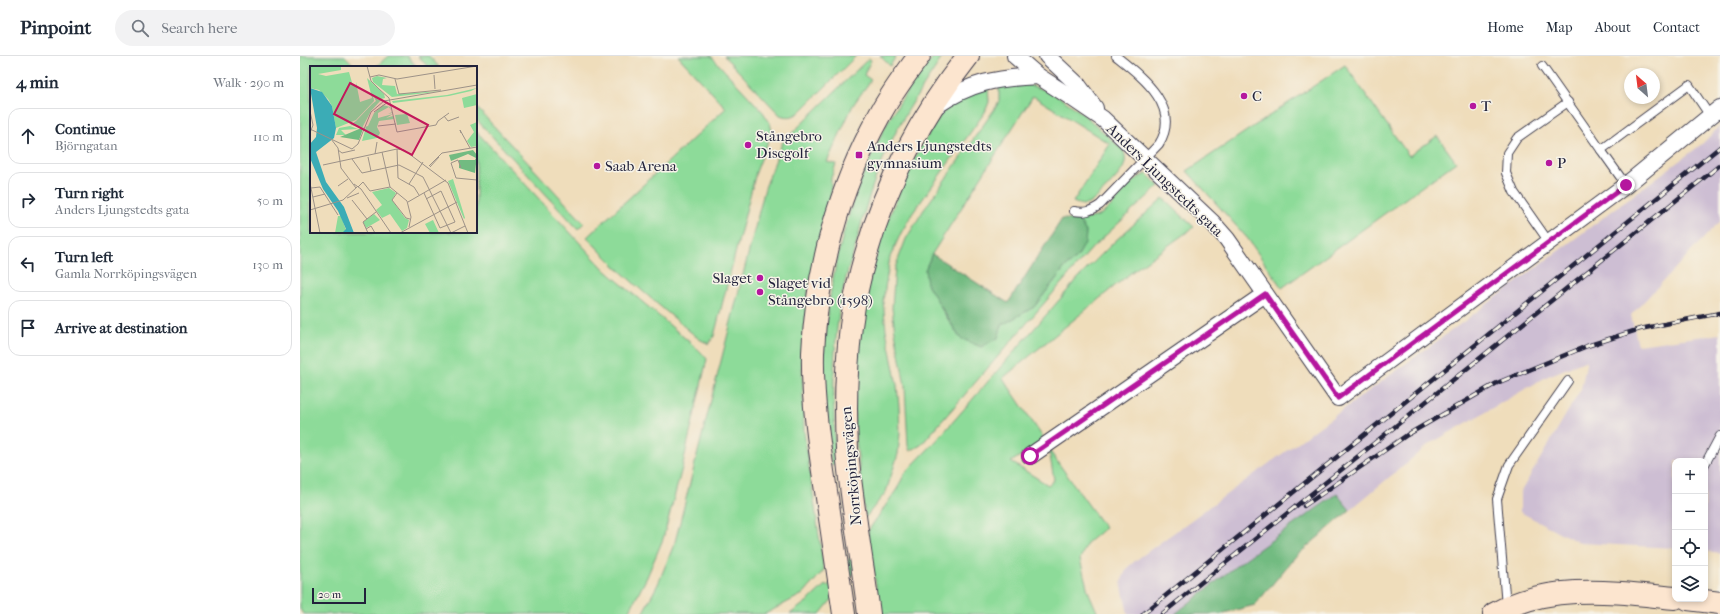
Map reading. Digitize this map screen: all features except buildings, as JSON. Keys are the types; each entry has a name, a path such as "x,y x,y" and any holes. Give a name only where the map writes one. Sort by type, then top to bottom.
{"main road":[{"name":"Norrköpingsvägen","path":"844,614 821,460 815,402 813,353 817,305 823,265 838,211 859,155 879,114 919,56"},
{"name":"Norrköpingsvägen","path":"869,614 847,451 845,399 848,352 856,299 865,254 884,202 899,168 932,109 968,56"},
{"path":"1500,611 1523,600 1549,594 1570,592 1600,591 1672,598"},
{"path":"1708,602 1720,603"}],"street":[{"name":"Anders Ljungstedts gata","path":"1015,56 1038,76 1103,119"},
{"name":"Anders Ljungstedts gata","path":"1047,56 1078,85 1103,119 1222,233 1338,398 1549,242"},
{"path":"932,109 949,97 970,86 994,79 1038,76"},
{"path":"1549,242 1626,185 1715,112"},
{"path":"1030,456 1265,294"}],"lane":[{"path":"1074,211 1081,213 1090,212 1100,205 1159,144 1164,136 1166,127 1165,117 1156,92 1139,74 1116,56"},
{"path":"1542,66 1626,185"},
{"path":"1601,150 1689,85 1715,112"},
{"path":"1549,242 1514,192 1506,172 1507,153 1517,138 1568,102"},
{"path":"1500,611 1497,499 1509,465 1568,380"},
{"path":"1708,458 1720,436"}],"shaded area":[{"path":"1720,126 1720,221 1631,315 1638,345 1720,334 1720,553 1708,551 1708,458 1672,458 1672,548 1580,543 1520,512 1520,493 1581,389 1587,360 1548,376 1428,445 1350,510 1337,494 1245,559 1175,614 1128,614 1121,582 1127,568 1135,561 1451,331 1702,144"}],"green space":[{"path":"300,56 345,56 355,66 310,66 310,233 477,233 477,132 605,270 700,351 707,359 682,468 663,539 647,577 628,614 303,614 300,609"},
{"path":"388,56 407,56 416,66 377,66"},
{"path":"418,56 429,56 438,66 427,66"},
{"path":"678,56 711,56 763,112 770,123 772,131 756,172 714,336 709,344 699,339 641,290 587,237 726,108"},
{"path":"724,56 856,56 800,112 788,117 780,115"},
{"path":"880,56 896,56 890,66"},
{"path":"934,56 943,56 902,120 880,167 867,205 845,281 835,352 834,419 836,464 831,465 823,374 828,308 841,242 850,210 862,179 890,118 916,79"},
{"path":"869,58 871,60 864,75 871,80 853,105 827,162 836,164 831,178 831,202 823,224 808,292 802,360 804,431 824,570 803,594 765,614 642,614 658,584 675,542 765,188 782,143"},
{"path":"1345,65 1409,156 1437,136 1456,162 1282,288 1248,239 1187,171"},
{"path":"1024,84 1053,94 1078,110 1123,150 1125,164 1117,176 1091,202 1084,205 1073,202 1110,144 1033,96 932,254 925,270 942,310 960,338 1002,325 1034,307 1066,266 1077,258 1086,232 1079,220 1093,218 1100,215 1112,205 1128,186 1140,177 1147,174 1159,186 1093,247 921,445 910,451 908,446 905,386 892,308 895,268 906,239 923,211 996,107 999,101 999,85"},
{"path":"988,86 989,102 985,112 912,214 890,257 883,301 886,330 897,385 900,433 898,454 886,492 865,518 854,424 856,356 866,293 885,226 915,156 941,114 957,100"},
{"path":"477,108 584,223 578,229 477,120"},
{"path":"1163,198 1194,227 1133,271 1003,378 1042,436 1043,441 1011,462 1048,485 1054,480 1049,450 1105,528 1087,543 1080,559 1088,591 1098,614 880,614 871,552 820,614 790,614 809,600 826,584 827,587 868,535 868,531 897,489 905,473 937,440 1081,275 1113,243"},
{"path":"1062,219 1079,220 1086,232 1085,243 1077,258 1066,266 1034,307 1002,325 998,338 981,347 960,338 927,284 925,270 932,254 1008,303"},
{"path":"1337,494 1350,510 1295,557 1255,605 1220,614 1175,614 1245,559"}],"railway":[{"path":"1143,614 1720,147"},
{"path":"1162,614 1720,165"},
{"path":"1304,506 1407,435 1497,383 1587,346 1640,329 1720,313"}],"place":[{"name":"C","path":"1244,96"},
{"name":"T","path":"1473,106"},
{"name":"Stångebro Discgolf","path":"748,145"},
{"name":"Anders Ljungstedts gymnasium","path":"859,155"},
{"name":"P","path":"1549,163"},
{"name":"Saab Arena","path":"597,166"},
{"name":"Slaget","path":"760,278"},
{"name":"Slaget vid Stångebro (1598)","path":"760,292"}],"route":[{"path":"1030,456 1265,294 1338,398 1441,320 1626,185"}]}
